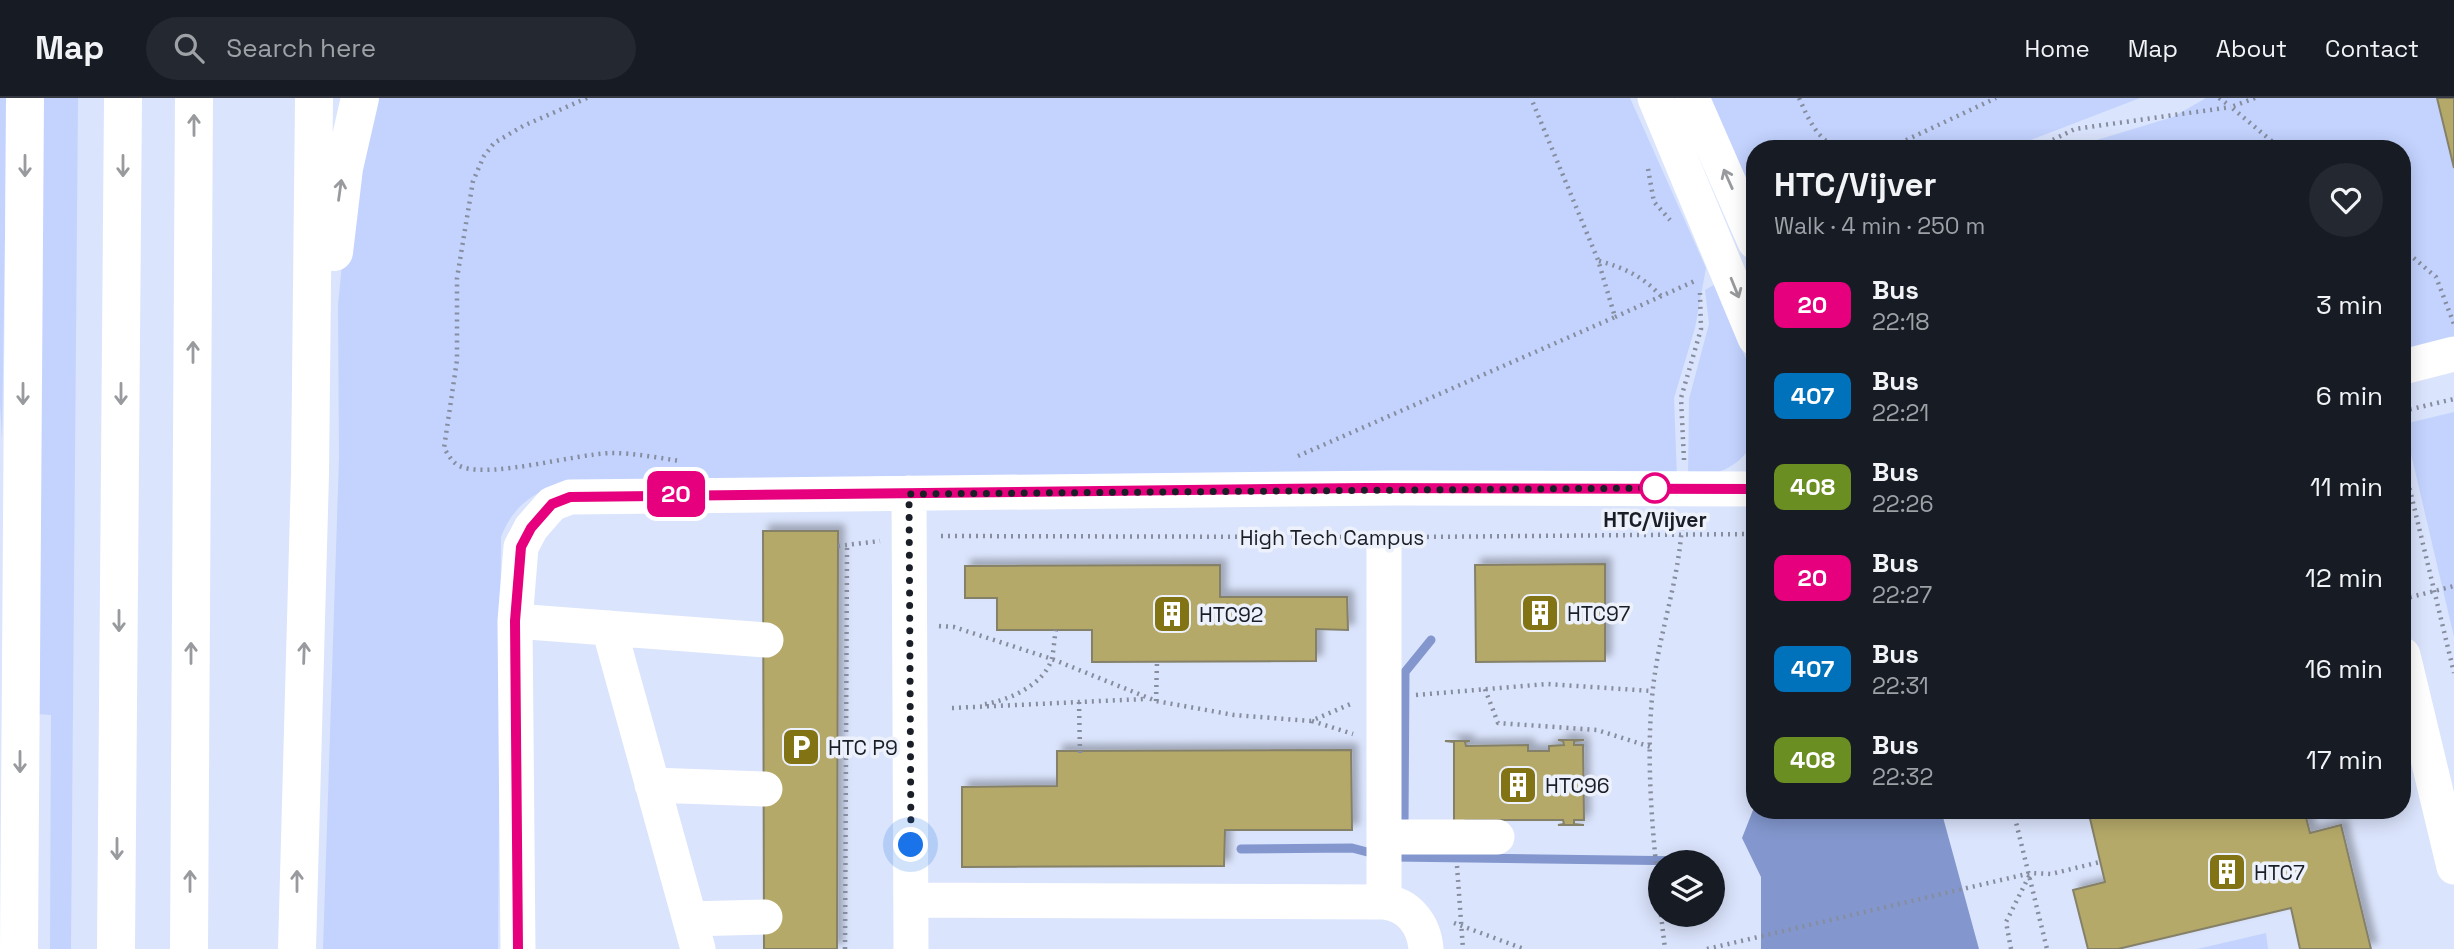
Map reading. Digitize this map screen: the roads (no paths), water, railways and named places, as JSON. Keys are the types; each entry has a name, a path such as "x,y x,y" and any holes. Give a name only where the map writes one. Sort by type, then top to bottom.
{"highway":[{"path":"19,949 25,98"},
{"path":"116,949 123,98"},
{"path":"189,949 194,98"},
{"path":"297,949 310,474 314,98"},
{"path":"310,474 325,446 337,214 351,126 360,98"},
{"path":"0,537 21,694"}],"street":[{"path":"1655,98 1746,316"},
{"path":"1692,98 1746,221"},
{"path":"2411,365 2454,354"},
{"path":"1717,488 1746,470"},
{"path":"518,949 515,621 521,547 531,528 552,504 570,497 1381,488 1746,489"},
{"path":"909,494 911,949"},
{"path":"1388,541 1384,696 1386,837 1398,908 1421,929 1426,949"},
{"path":"515,621 766,640"},
{"path":"609,628 694,934 765,918"},
{"path":"2411,688 2454,867"},
{"path":"652,785 765,789"},
{"path":"1386,837 1497,837"},
{"path":"911,900 1398,908"}],"waterway":[{"path":"1404,828 1405,672 1431,640"},
{"path":"1241,849 1352,848 1375,854"},
{"path":"1393,857 1648,860"}],"place":[{"name":"HTC/Vijver","path":"1655,488"},
{"name":"HTC97","path":"1540,613"},
{"name":"HTC92","path":"1172,614"},
{"name":"HTC P9","path":"801,747"},
{"name":"HTC96","path":"1518,785"},
{"name":"HTC7","path":"2227,872"}]}
